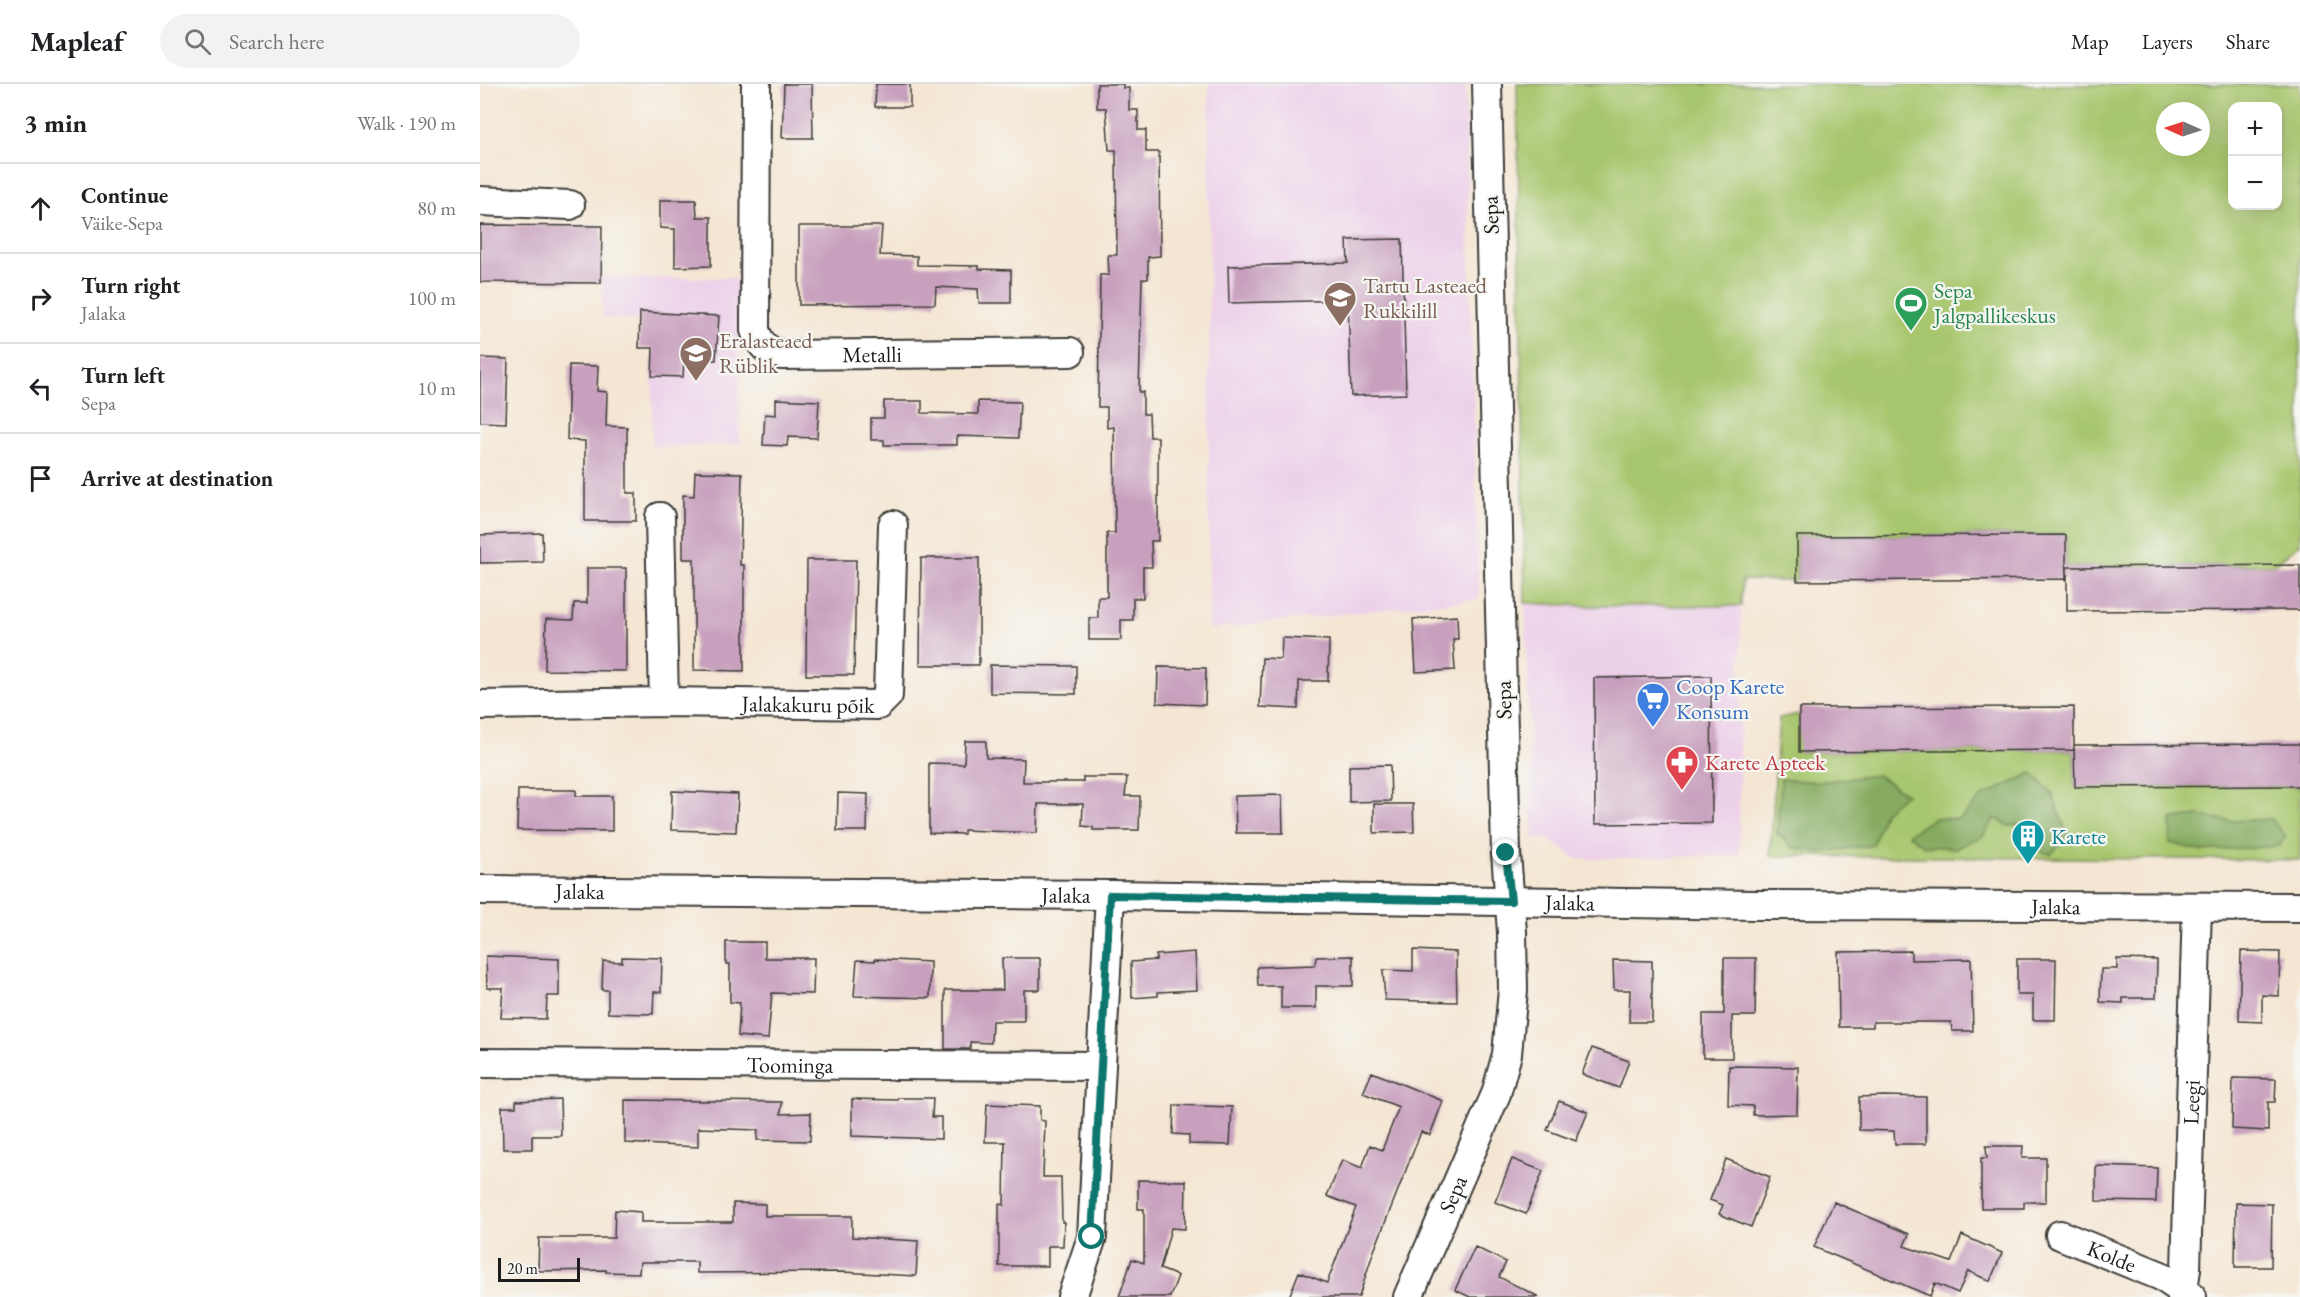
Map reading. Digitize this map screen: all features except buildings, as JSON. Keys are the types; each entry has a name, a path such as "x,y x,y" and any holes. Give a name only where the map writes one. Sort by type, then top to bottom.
{"street":[{"name":"Metalli","path":"756,84 755,330 759,344 770,352 781,355 1070,352"},
{"name":"Sepa","path":"1408,1297 1496,1094 1507,1054 1513,990 1511,901 1506,863 1487,84"},
{"path":"480,201 570,205"},
{"path":"660,518 664,702"},
{"name":"Jalakakuru põik","path":"480,705 664,702 878,705 888,695 893,525"},
{"name":"Jalaka","path":"480,890 1110,895 1754,905 2300,907"},
{"path":"1072,1297 1092,1237 1110,895"},
{"name":"Leegi","path":"2186,1295 2197,908"},
{"name":"Toominga","path":"480,1064 1101,1066"},
{"name":"Kolde","path":"2060,1235 2161,1276 2186,1295"}],"shaded area":[{"name":"Tartu Lasteaed Rukkilill","path":"1209,84 1465,84 1479,599 1209,629"},
{"name":"Eralasteaed Rüblik","path":"603,278 738,278 740,444 652,447 653,321 602,318"},
{"path":"1525,603 1589,606 1741,606 1739,855 1578,859 1547,839 1533,838"}],"green space":[{"name":"Sepa Jalgpallikeskus","path":"1517,84 2300,85 2300,544 2273,565 2066,567 2066,535 1797,536 1797,581 1742,580 1741,606 1589,606 1525,603"},
{"path":"1799,714 1800,752 2074,750 2075,787 2300,786 2300,860 1770,856 1779,718"},
{"path":"2032,773 2052,793 2068,836 2051,854 2027,849 2032,837 2024,823 2009,826 1995,818 1983,836 1956,848 1924,846 1908,834 1934,818 1960,819 1983,796"},
{"path":"1877,775 1906,794 1884,812 1873,845 1822,852 1793,848 1777,833 1781,779 1818,782"},
{"path":"2200,816 2232,821 2271,819 2286,836 2279,846 2200,851 2170,843 2171,819"}],"place":[{"name":"Tartu Lasteaed Rukkilill","path":"1340,327"},
{"name":"Sepa Jalgpallikeskus","path":"1911,332"},
{"name":"Eralasteaed Rüblik","path":"696,382"},
{"name":"Coop Karete Konsum","path":"1653,728"},
{"name":"Karete Apteek","path":"1682,791"},
{"name":"Karete","path":"2028,865"}],"route":[{"path":"1092,1237 1110,895 1511,901 1506,853"}]}
